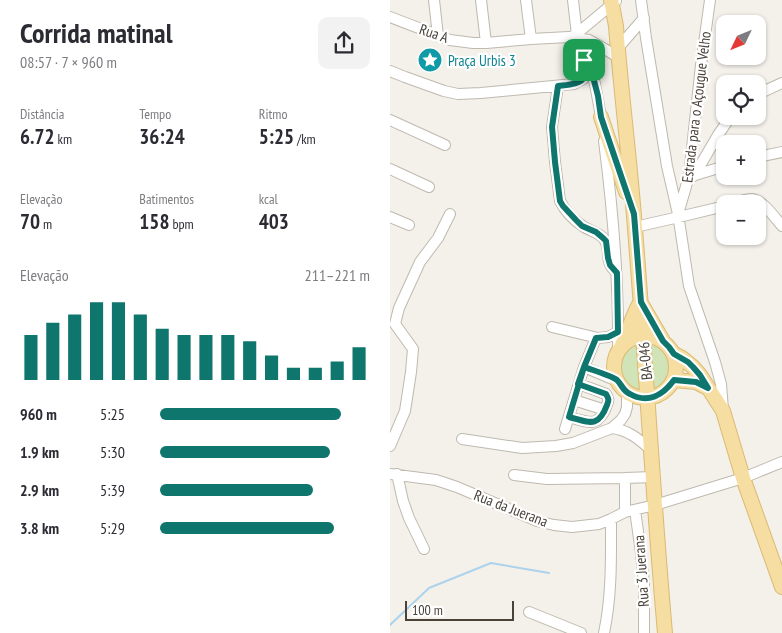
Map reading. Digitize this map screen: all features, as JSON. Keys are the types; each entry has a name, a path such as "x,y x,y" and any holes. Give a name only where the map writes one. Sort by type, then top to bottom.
{"main road":[{"name":"BA-046","path":"613,1 635,220 665,633"},
{"path":"601,117 635,220"},
{"path":"641,302 634,314 614,363 614,372 622,388 638,398 648,398 659,395 669,386 696,382 708,388"},
{"path":"641,302 663,341 674,354 676,363 676,372 656,410 650,430"},
{"path":"620,349 627,341 634,337 653,336 663,341"},
{"path":"674,354 688,362 700,375 723,411 743,478 782,587"},
{"path":"628,393 650,430"}],"street":[{"path":"434,0 438,36"},
{"path":"481,0 486,43"},
{"path":"526,0 531,39"},
{"path":"573,0 575,36 584,60 592,73 601,117 611,197 620,349"},
{"path":"641,0 667,166 678,216 689,286 716,362 721,384 723,411"},
{"name":"Estrada para o Açougue Velho","path":"678,216 691,177 701,65 710,0"},
{"path":"575,36 613,1"},
{"path":"618,53 644,18"},
{"name":"Rua A","path":"391,21 450,40 473,43 575,36 618,53"},
{"path":"390,71 444,92 458,94 481,93 574,84 583,79 584,60"},
{"path":"766,90 782,83"},
{"path":"558,86 552,127 560,201 582,226 596,232 603,238 607,246 610,265 617,273"},
{"path":"390,120 445,145"},
{"path":"691,177 725,125"},
{"path":"766,155 782,152"},
{"path":"390,169 429,187"},
{"path":"691,177 716,169"},
{"path":"635,220 678,216 716,208"},
{"path":"766,209 782,226"},
{"path":"390,446 405,412 413,349 395,324 399,308 420,262 438,238 450,214"},
{"path":"390,217 408,225"},
{"path":"552,327 596,338 608,337 618,332"},
{"path":"565,429 578,384 596,338"},
{"path":"584,367 617,381"},
{"path":"569,417 587,422 599,420 609,400 606,394 578,384"},
{"path":"462,439 522,448 573,444 612,428 621,420 627,407 628,393"},
{"path":"574,400 605,410"},
{"path":"612,428 621,429 631,434 651,450"},
{"name":"Rua da Juerana","path":"424,549 409,518 393,474 436,480 457,486 537,521 572,527 588,526 611,520 630,511 743,478 782,462"},
{"path":"514,475 546,479 653,477"},
{"name":"Rua 3 Juerana","path":"625,478 630,511 642,553 644,633"},
{"path":"604,633 612,580 611,520"},
{"path":"529,612 581,633"}],"green space":[{"path":"647,340 665,348 670,355 672,363 671,372 667,380 661,387 652,392"},
{"path":"638,341 639,393 630,389 624,383 618,368 623,352"}],"waterway":[{"path":"390,625 429,588 491,563 549,573"}],"place":[{"name":"Praça Urbis 3","path":"430,60"}],"route":[{"path":"584,60 583,79 574,84 558,86 552,127 560,201 582,226 596,232 606,241 610,265 617,273 618,332 608,337 596,338 584,367 569,417 592,422 601,418 609,400 606,394 578,384 584,367 617,381 629,394 638,398 659,395 668,389 674,380 696,382 708,388 693,367 674,354 663,341 641,302 634,214 601,117 592,73 584,60"}]}
